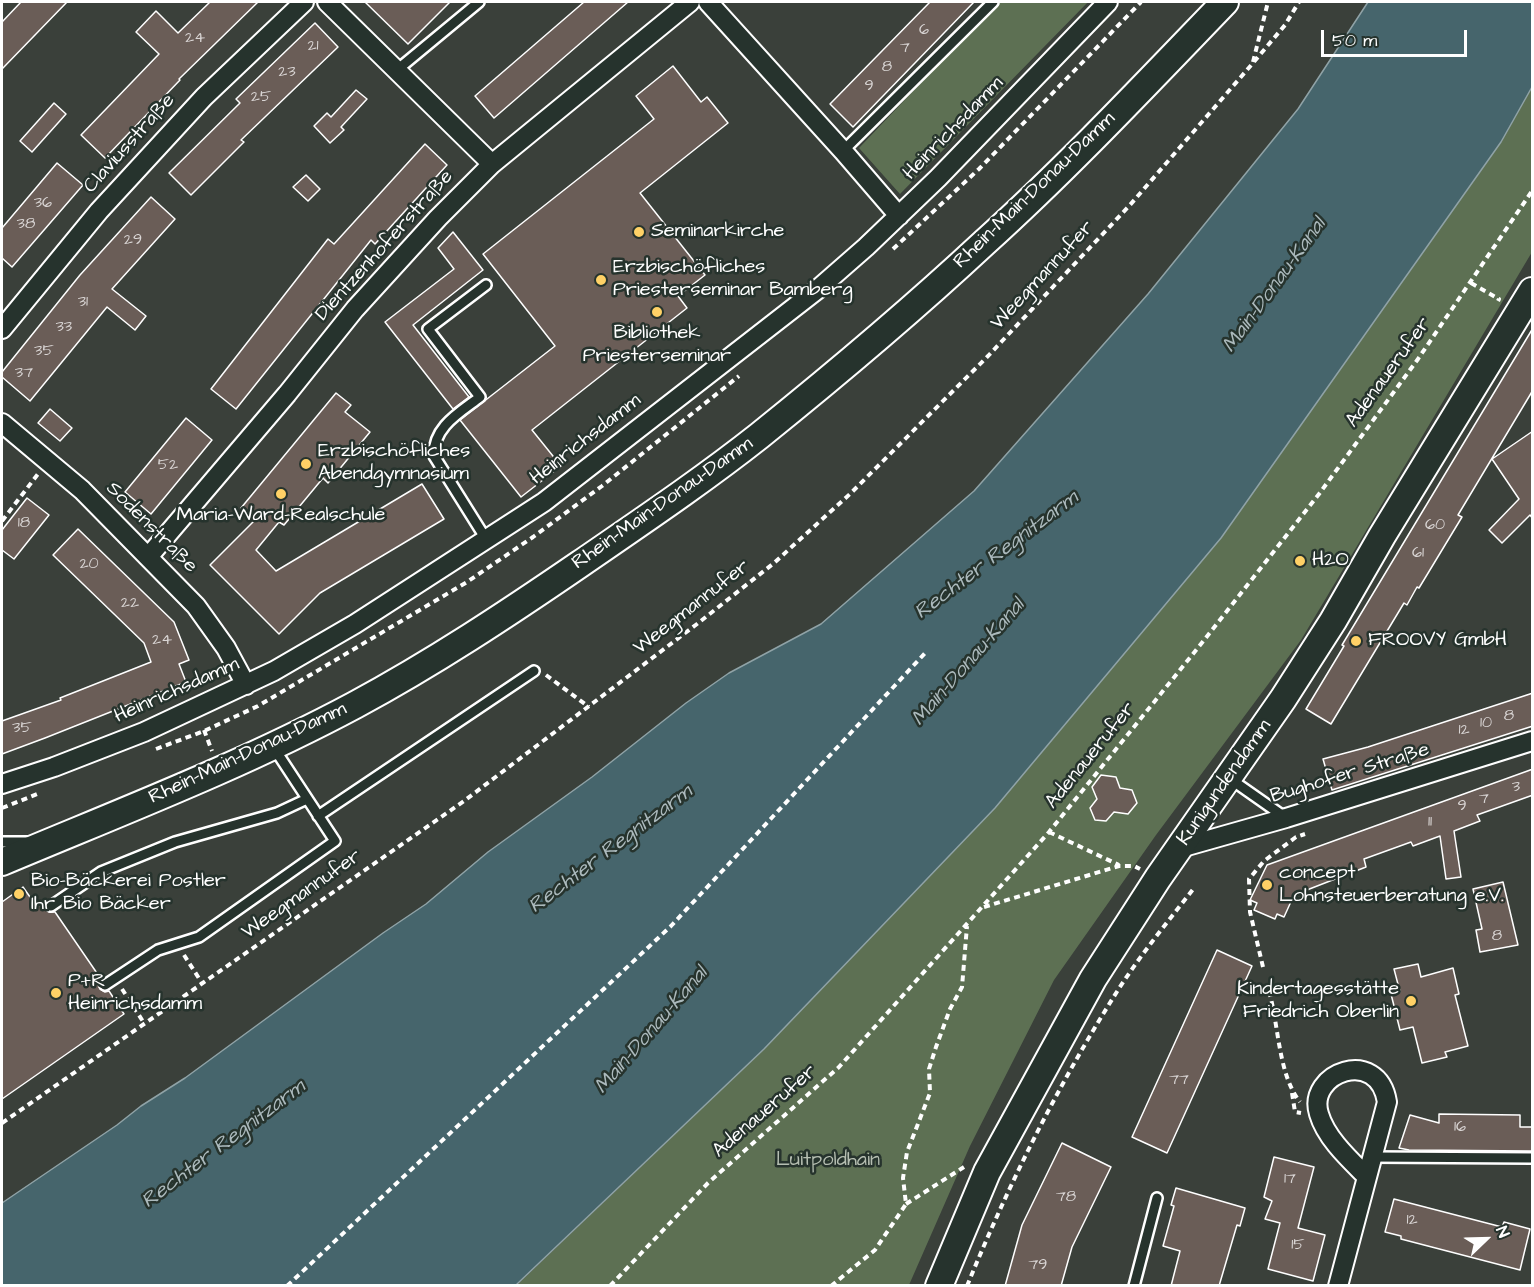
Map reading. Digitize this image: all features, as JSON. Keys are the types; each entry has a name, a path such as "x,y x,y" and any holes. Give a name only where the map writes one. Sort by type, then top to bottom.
{"street":[{"name":"Claviusstraße","path":"2,329 99,211 204,97 304,2"},
{"path":"327,2 492,164"},
{"name":"Dientzenhoferstraße","path":"149,556 287,394 355,309 438,218 492,164 690,2"},
{"path":"708,2 899,216"},
{"name":"Heinrichsdamm","path":"2,784 106,747 195,709 274,671 355,624 544,502 818,289 899,216 1108,2"},
{"name":"Rhein-Main-Donau-Damm","path":"2,862 221,771 358,703 437,658 671,501 757,437 840,369 984,243 1060,170 1226,2"},
{"name":"Kunigundendamm","path":"939,1286 987,1172 1093,979 1158,878 1283,699 1333,621 1382,536 1533,291"},
{"name":"Sodenstraße","path":"2,423 82,490 196,606 226,648 246,685"},
{"name":"Bughofer Straße","path":"1180,848 1286,818 1533,741"},
{"path":"1338,1286 1387,1102 1385,1090 1376,1078 1361,1070 1341,1071 1330,1079 1321,1092 1317,1108 1319,1116 1331,1135 1366,1176"}],"lane":[{"path":"397,70 479,2"},
{"path":"843,151 993,2"},
{"path":"486,285 428,329 480,397 439,432 434,443 434,456 486,539"},
{"path":"318,816 534,671"},
{"path":"105,985 158,950 199,937 335,841 273,747"},
{"path":"1229,778 1286,818"},
{"path":"51,906 101,872 175,842 277,813 307,799"},
{"path":"2,842 52,841"},
{"path":"1372,1156 1533,1158"},
{"path":"1134,1286 1157,1198"}],"path":[{"path":"1253,63 1268,2"},
{"name":"Weegmannufer","path":"2,1123 464,801 774,563 851,493 988,356 1130,205 1253,63 1285,24 1299,2"},
{"name":"Adenauerufer","path":"610,1286 708,1183 839,1067 1049,832 1319,494 1418,359 1533,191"},
{"path":"1471,283 1499,299"},
{"path":"2,521 36,477"},
{"path":"287,1286 671,926 927,651"},
{"path":"534,671 550,677 589,707"},
{"path":"195,709 221,771"},
{"path":"983,907 1119,866 1049,832"},
{"path":"1263,967 1250,912 1249,879 1264,861 1296,837 1308,832"},
{"path":"967,1286 1009,1189 1067,1077 1119,988 1194,888"},
{"path":"906,1204 903,1178 907,1152 930,1093 929,1069 936,1047 950,1009 962,987 967,926"},
{"path":"177,945 202,983"},
{"path":"116,978 144,1023"},
{"path":"1269,991 1295,1112"},
{"path":"1291,1091 1300,1102 1317,1108"},
{"path":"831,1286 875,1250 906,1204 967,1165 987,1172"}],"green space":[{"path":"998,2 1088,2 900,194 859,148"},
{"name":"Luitpoldhain","path":"1532,87 1532,252 1301,640 1156,835 1054,980 970,1146 909,1285 516,1286 764,1049 995,808 1221,538 1501,142"}],"water":[{"path":"1368,2 1532,2 1532,87 1501,142 1221,538 995,808 764,1049 516,1285 2,1285 2,1203 185,1078 426,904 488,852 592,777 686,703 729,673 821,624 974,491 1148,294 1298,109"}],"building":[{"path":"21,2 67,2 2,69 2,22"},
{"path":"210,2 258,2 179,79 105,158 81,135 159,54 136,32 156,11 178,33"},
{"path":"365,2 450,2 408,44"},
{"path":"584,2 628,2 494,118 475,96"},
{"path":"930,2 974,2 853,127 830,104"},
{"path":"315,23 338,47 241,140 244,142 191,195 169,173 240,103 236,99"},
{"path":"673,66 701,102 707,97 728,123 640,193 705,275 678,296 687,308 532,430 561,466 521,497 460,420 555,346 483,254 654,119 636,96"},
{"path":"356,90 367,99 341,127 344,130 330,143 314,126 327,113 331,117"},
{"path":"54,103 66,114 32,152 20,141"},
{"path":"425,144 447,165 375,244 371,240 236,409 211,389 328,239 334,244"},
{"path":"57,163 83,185 12,267 2,258 2,228"},
{"path":"306,175 320,189 308,201 293,187"},
{"path":"151,197 175,219 112,289 146,316 135,330 107,307 30,401 2,377 2,372 80,275"},
{"path":"453,232 483,270 413,325 469,397 453,409 385,322 454,269 438,248"},
{"path":"1533,328 1533,390 1458,515 1462,517 1419,588 1417,587 1407,605 1404,603 1331,724 1306,709 1344,646 1342,645"},
{"path":"336,393 351,405 345,412 370,432 328,483 323,478 284,525 279,522 256,550 276,571 422,484 444,519 320,593 279,634 210,565 255,520 241,508"},
{"path":"50,409 72,428 60,441 38,423"},
{"path":"186,418 212,440 151,514 125,492"},
{"path":"1533,431 1533,519 1530,515 1502,543 1489,530 1519,499 1492,459"},
{"path":"27,498 49,515 14,559 2,550 2,530"},
{"path":"78,529 174,622 189,660 179,664 186,682 2,754 2,721 61,700 60,698 151,662 144,643 53,555"},
{"path":"1533,693 1533,726 1332,790 1323,759 1368,747"},
{"path":"1533,769 1533,795 1477,815 1480,821 1454,831 1461,877 1446,879 1440,836 1413,846 1411,842 1364,859 1366,867 1294,895 1284,917 1277,914 1275,919 1254,910 1257,903 1250,900 1267,865"},
{"path":"1101,775 1116,777 1120,788 1132,790 1137,803 1128,814 1114,812 1106,821 1095,820 1090,808 1097,799 1092,787"},
{"path":"1503,882 1518,945 1480,952 1476,930 1482,929 1473,889"},
{"name":"P+R Heinrichsdamm","path":"23,887 37,907 47,900 45,909 55,912 101,979 98,985 100,989 105,992 109,991 124,1014 2,1099 2,902"},
{"path":"1217,950 1252,966 1167,1153 1132,1137"},
{"path":"1418,964 1421,977 1453,968 1459,994 1455,995 1468,1046 1445,1052 1447,1057 1422,1063 1413,1027 1400,1030 1391,994 1400,992 1394,969"},
{"path":"1439,1114 1520,1115 1520,1127 1533,1127 1533,1151 1399,1148 1410,1115 1439,1123"},
{"path":"1062,1143 1111,1167 1072,1247 1061,1286 1005,1286 1022,1225"},
{"path":"1274,1157 1314,1167 1298,1228 1325,1235 1313,1281 1268,1269 1280,1223 1265,1219 1272,1201 1264,1197"},
{"path":"1176,1188 1245,1208 1240,1226 1237,1225 1219,1286 1171,1286 1180,1251 1163,1246 1174,1206 1171,1205"},
{"path":"1394,1199 1502,1227 1504,1222 1530,1229 1520,1270 1401,1239 1401,1236 1385,1232"}],"place":[{"name":"Seminarkirche","path":"639,232"},
{"name":"Erzbischöfliches Priesterseminar Bamberg","path":"601,280"},
{"name":"Bibliothek Priesterseminar","path":"657,312"},
{"name":"Erzbischöfliches Abendgymnasium","path":"306,464"},
{"name":"Maria-Ward-Realschule","path":"281,494"},
{"name":"H2O","path":"1300,561"},
{"name":"FROOVY GmbH","path":"1356,641"},
{"name":"concept Lohnsteuerberatung e.V.","path":"1267,885"},
{"name":"Bio-Bäckerei Postler Ihr Bio Bäcker","path":"19,894"},
{"name":"P+R Heinrichsdamm","path":"56,993"},
{"name":"Kindertagesstätte Friedrich Oberlin","path":"1411,1001"}],"water label":[{"name":"Main-Donau-Kanal","path":"1275,286"},
{"name":"Rechter Regnitzarm","path":"997,556"},
{"name":"Main-Donau-Kanal","path":"969,663"},
{"name":"Rechter Regnitzarm","path":"611,850"},
{"name":"Main-Donau-Kanal","path":"652,1031"},
{"name":"Rechter Regnitzarm","path":"224,1145"}]}
